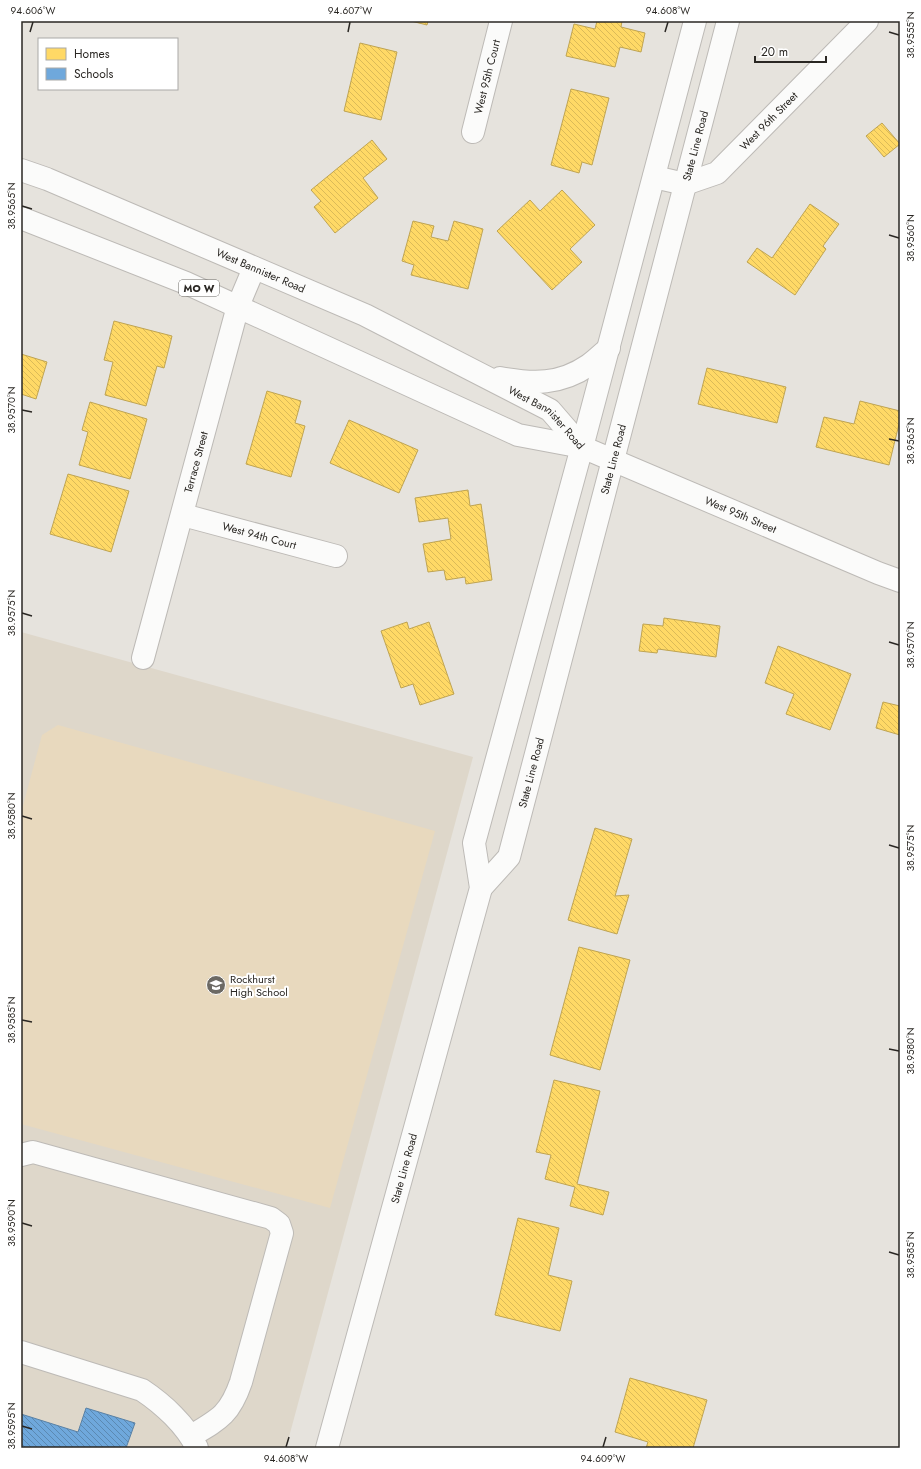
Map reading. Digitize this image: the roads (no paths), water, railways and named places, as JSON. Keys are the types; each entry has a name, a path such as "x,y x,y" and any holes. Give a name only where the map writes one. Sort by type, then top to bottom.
{"main road":[{"name":"West 95th Court","path":"473,132 501,21"},
{"name":"State Line Road","path":"327,1448 481,888 474,843 609,348 695,21"},
{"name":"State Line Road","path":"481,888 509,857 728,21"},
{"name":"West 96th Street","path":"685,184 717,173 867,21"},
{"name":"West Bannister Road","path":"21,170 47,179 365,315 550,410 582,447"},
{"path":"654,177 685,184"},
{"name":"West Bannister Road","path":"21,218 186,282 518,436 582,447"},
{"name":"Terrace Street","path":"143,658 238,306 254,268"},
{"path":"483,376 525,383 550,381 570,376 590,364 609,348"},
{"name":"West 95th Street","path":"582,447 900,581"},
{"name":"West 94th Court","path":"182,515 336,556"},
{"path":"21,1155 33,1152 271,1218 279,1224 282,1233 242,1382 236,1398 229,1409 194,1442 166,1408 142,1390 21,1352"}],"place":[{"name":"Rockhurst High School","path":"216,985"}]}
